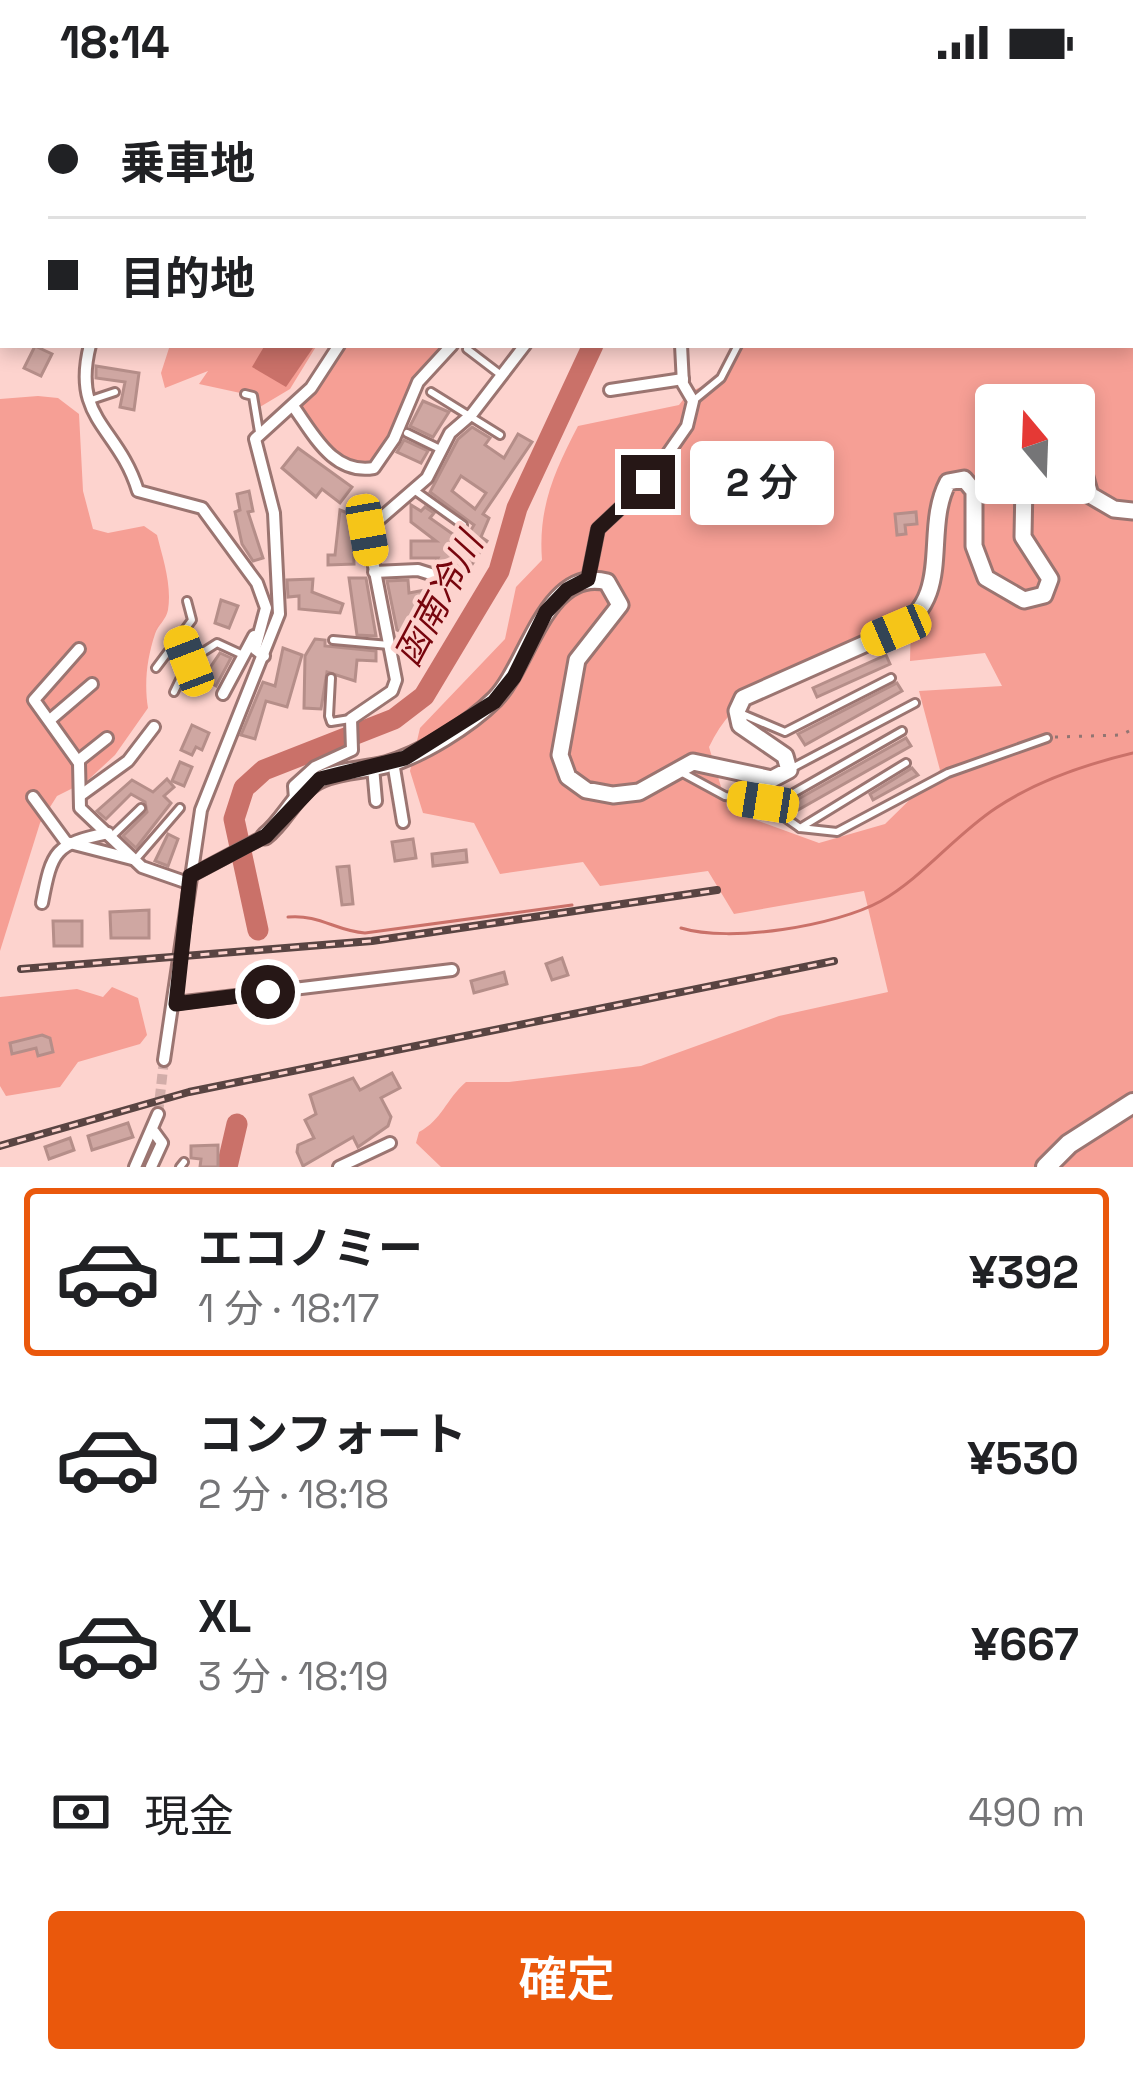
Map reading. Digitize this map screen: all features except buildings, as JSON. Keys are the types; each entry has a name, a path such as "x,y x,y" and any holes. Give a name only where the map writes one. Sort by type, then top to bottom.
{"main road":[{"path":"1046,1167 1069,1144 1133,1103"}],"street":[{"path":"89,348 81,379 87,402 127,458 137,491 202,508 257,583 266,608 255,649 264,656"},
{"path":"164,1060 176,1004 189,879 217,760 279,614 274,513 255,445 259,432 292,406 337,348"},
{"path":"292,406 334,460 346,467 374,468 394,439 418,382 449,348"},
{"path":"295,800 294,786 300,776 352,750 351,719 392,691 396,680 367,530 427,478 440,449 523,348"},
{"path":"588,579 598,529 648,482 687,426 693,401 683,380 681,348"},
{"path":"610,390 683,380"},
{"path":"189,879 266,836 295,800 320,779 393,762 494,702 514,677 546,612 567,590 588,579 607,582 620,605 578,660 560,755 568,777 586,790 613,795 639,792 693,763 772,779 789,770 785,756 740,725 737,711 743,698 896,630 918,614 932,590 942,496 953,479 964,479 974,491 974,546 981,573 1012,596 1031,601 1044,595 1050,579 1020,522 1022,504"},
{"path":"1095,498 1114,509 1133,511"},
{"path":"374,572 418,570 437,576"},
{"path":"223,694 264,617"},
{"path":"80,649 34,700 77,761 80,808 135,860"},
{"path":"51,719 92,684"},
{"path":"81,795 128,761 154,727"},
{"path":"77,761 106,738"},
{"path":"393,762 404,822"},
{"path":"373,767 376,801"},
{"path":"33,796 65,842 189,879"},
{"path":"42,903 50,862 65,842 110,835"},
{"path":"176,1004 452,970"},
{"path":"135,1167 158,1114"},
{"path":"151,1167 162,1143 154,1132"},
{"path":"339,1167 390,1143"}],"lane":[{"path":"693,401 721,378 736,348"},
{"path":"466,349 501,375"},
{"path":"87,402 115,392"},
{"path":"430,392 500,435"},
{"path":"245,394 253,397 259,432"},
{"path":"407,433 440,449"},
{"path":"414,490 464,524"},
{"path":"122,494 137,491"},
{"path":"156,668 192,620 187,601"},
{"path":"180,637 189,661"},
{"path":"333,640 391,646"},
{"path":"174,692 189,661 217,644 243,655"},
{"path":"331,678 332,722 351,719"},
{"path":"737,711 785,732 892,678"},
{"path":"789,770 915,703"},
{"path":"852,724 857,734"},
{"path":"769,807 902,731"},
{"path":"676,769 724,796 769,807 800,827 837,832 979,759 1047,738"},
{"path":"800,827 867,782 906,763"},
{"path":"110,835 141,808"},
{"path":"135,860 179,808"}],"path":[{"path":"1047,738 1121,735 1133,729"}],"shaded area":[{"path":"169,348 315,348 290,389 253,411 245,394 199,384 208,371 165,388 161,373"},
{"path":"263,348 313,348 286,387 252,367"},
{"path":"338,348 449,348 413,390 386,443 367,467 334,460 298,402"},
{"path":"738,348 1133,348 1133,1167 441,1167 416,1143 419,1132 466,1082 509,1082 641,1066 779,1016 888,992 864,891 734,914 708,871 600,886 583,862 500,874 474,823 423,813 410,771 420,728 505,639 516,587 542,560 550,491 578,426 679,405 689,392 723,378","holes":["911,620 910,661 985,653 1002,686 919,691 940,770 885,824 819,843 728,810 709,747 725,721 769,681 824,652"]},
{"path":"58,398 79,414 83,491 93,529 108,533 144,526 157,535 169,601 150,652 148,708 115,755 87,781 57,796 40,823 0,951 0,399"},
{"path":"112,987 138,998 147,1035 140,1044 78,1062 60,1087 6,1096 0,1086 0,997 77,989 103,997"}],"waterway":[{"name":"函南冷川","path":"258,930 234,819 244,788 264,770 394,719 424,696 499,571 517,508 592,348"},
{"path":"681,928 754,933 861,910 896,891 1011,798 1062,774 1133,753"},
{"path":"288,917 365,933 572,905"},
{"name":"函南冷川","path":"259,919 264,919"},
{"name":"函南冷川","path":"227,1167 237,1124"}],"tunnel":[{"path":"158,1114 164,1060"}],"railway":[{"path":"21,969 372,941 717,890"},
{"path":"0,1146 189,1092 834,961"}],"route":[{"path":"268,992 176,1004 190,876 266,836 295,800 320,779 405,758 494,702 514,677 546,612 567,590 588,579 598,529 648,482"}]}
